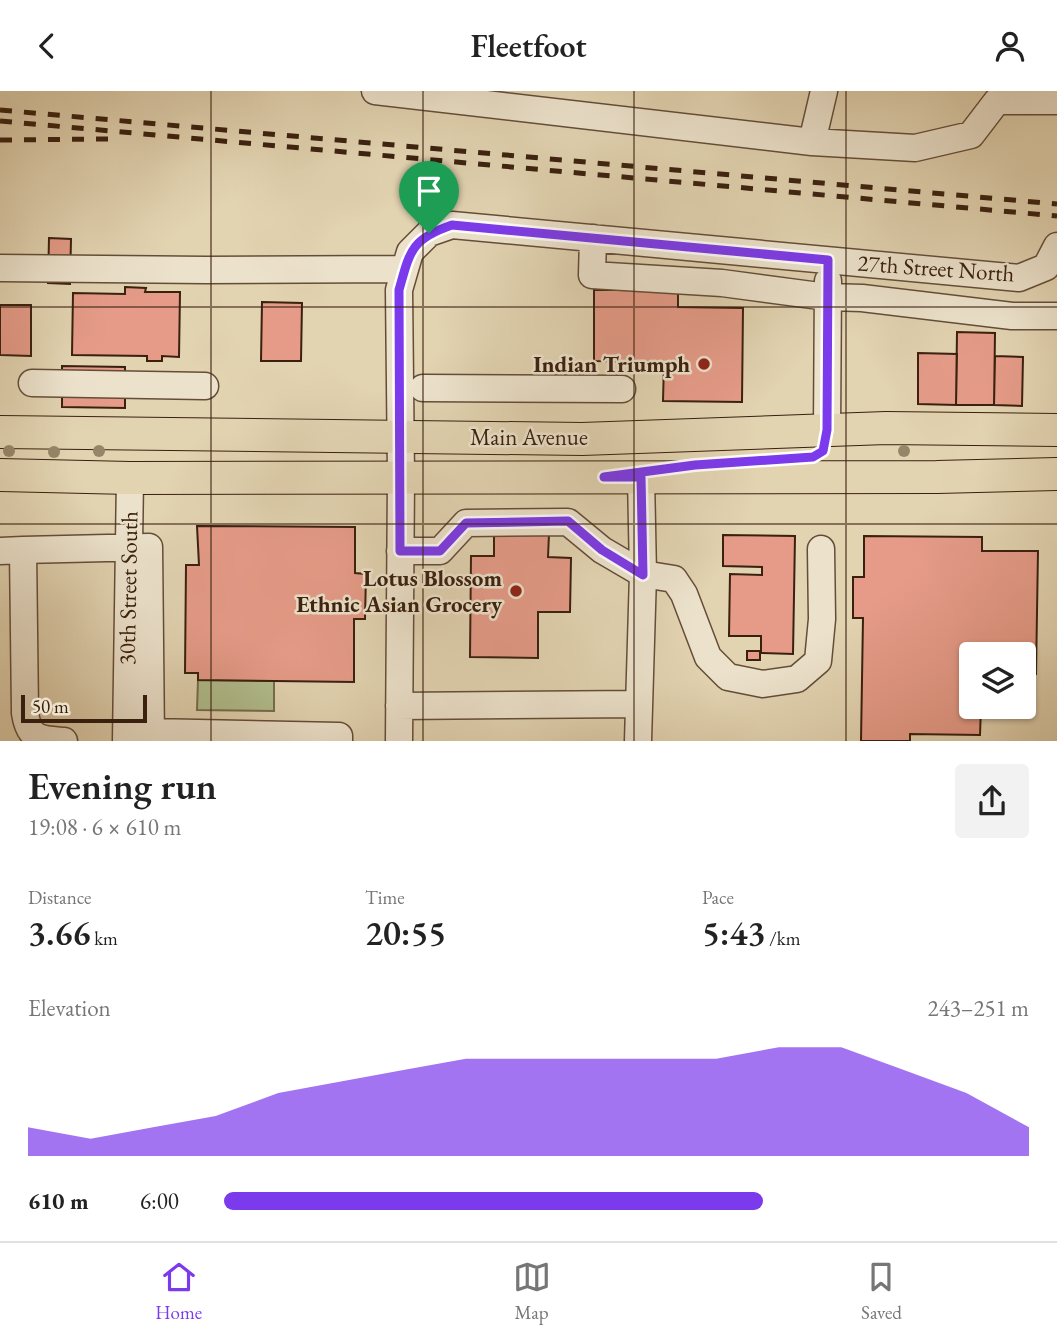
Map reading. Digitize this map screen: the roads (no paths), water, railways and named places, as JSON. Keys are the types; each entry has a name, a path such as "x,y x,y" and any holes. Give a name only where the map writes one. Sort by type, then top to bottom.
{"main road":[{"name":"Main Avenue","path":"0,432 582,439 949,427 1057,430"},
{"path":"604,477 695,465 813,457 823,451 827,430"},
{"name":"Main Avenue","path":"0,475 130,478 937,477 1057,474"}],"street":[{"path":"374,91 812,142 915,148 971,135 997,101 1057,101"},
{"path":"812,142 824,91"},
{"name":"27th Street North","path":"398,740 401,477 399,290 410,252 429,233 452,225 1019,278 1046,267 1055,253"},
{"path":"593,238 592,275 722,283 1012,316 1057,316"},
{"path":"827,430 828,260"},
{"path":"0,268 206,271 405,269"},
{"path":"32,383 205,386"},
{"path":"422,388 622,389"},
{"path":"638,740 643,575 641,477"},
{"name":"30th Street South","path":"126,740 130,478"},
{"path":"400,551 440,551 466,523 568,521 602,550 643,575 674,579 684,594 708,657 728,677 763,684 797,679 818,661 822,619 821,549"},
{"path":"64,740 39,739 28,727 12,550 149,547 151,736 339,736 339,740"},
{"path":"399,706 639,704"}],"railway":[{"path":"0,110 1057,204"},
{"path":"0,121 1057,216"},
{"path":"0,140 108,139"}],"place":[{"name":"Indian Triumph","path":"704,364"},
{"name":"Lotus Blossom Ethnic Asian Grocery","path":"516,591"}]}
